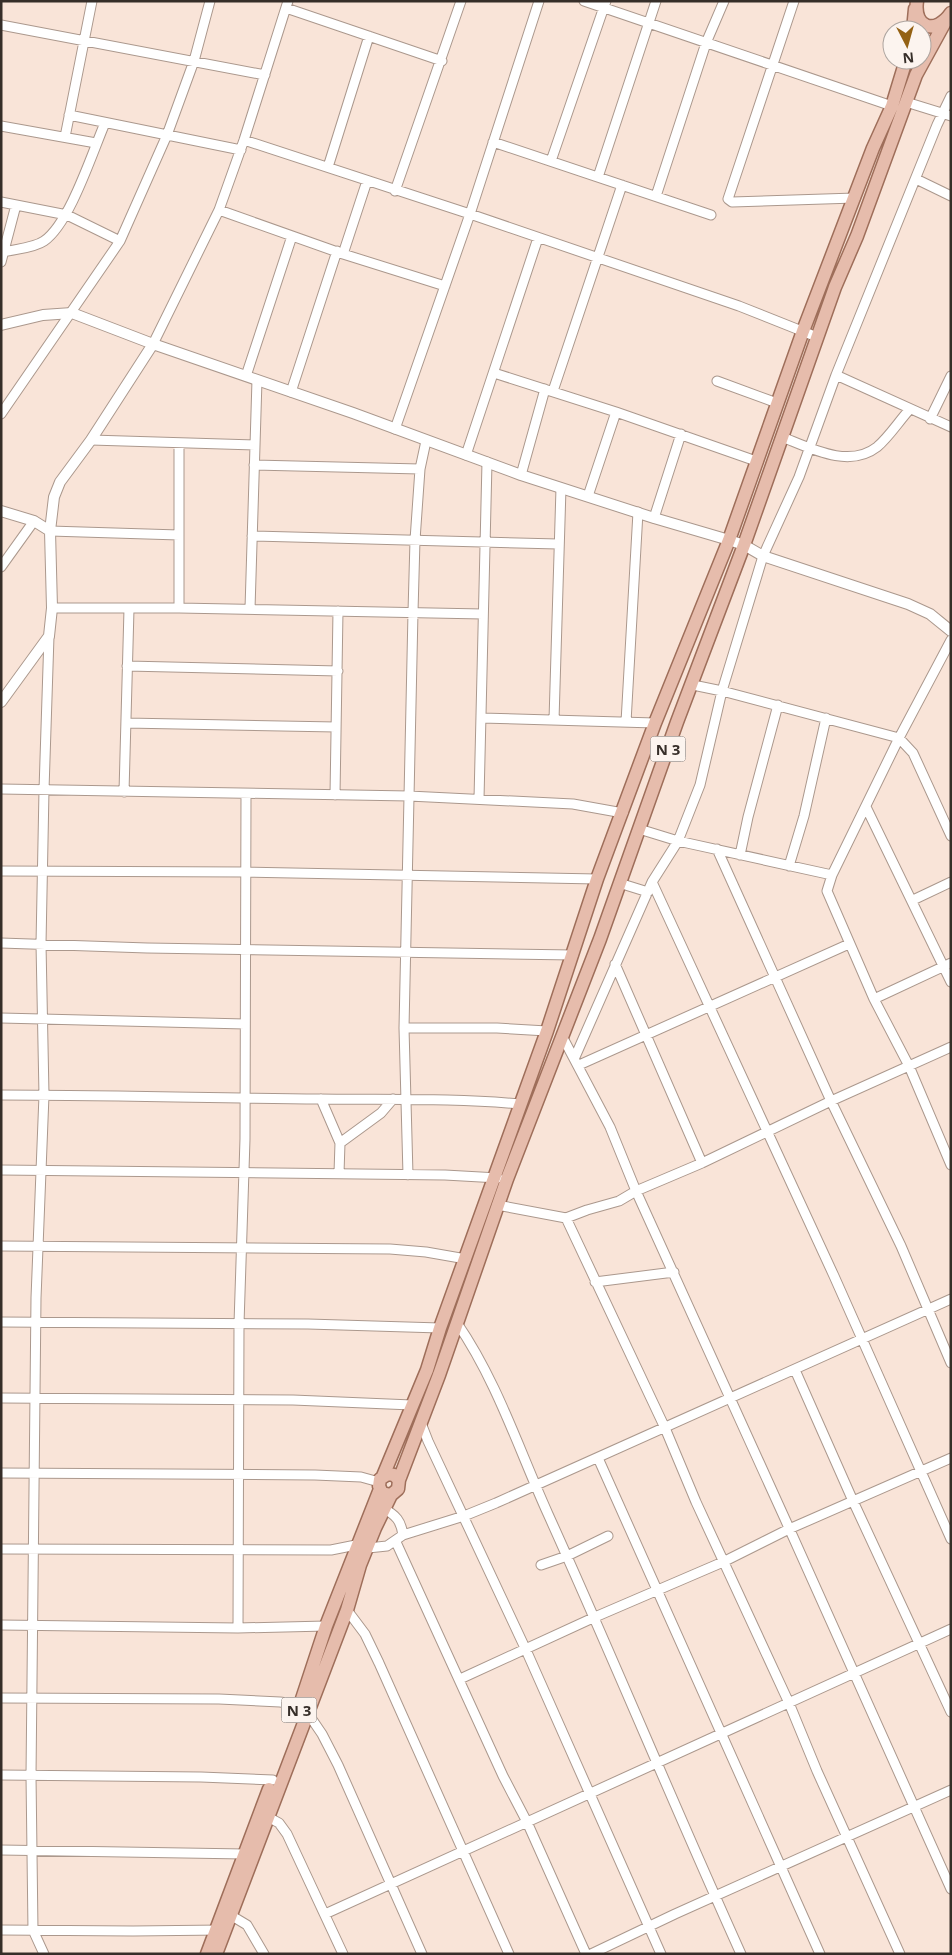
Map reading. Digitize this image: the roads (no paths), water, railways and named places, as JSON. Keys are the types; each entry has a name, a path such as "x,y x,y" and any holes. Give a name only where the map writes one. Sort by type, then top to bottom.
{"main road":[{"path":"915,4 918,18 926,25 937,26 948,19"},
{"path":"914,20 915,4"},
{"name":"N 3","path":"399,1480 422,1423 497,1206 600,939 618,883 693,685 818,338 906,102 921,64 948,19"},
{"name":"N 3","path":"227,1913 245,1854 273,1780 347,1610 380,1482 426,1370 466,1259 547,1031 597,879 655,723 729,540 803,332 873,148 892,106 903,70"},
{"path":"390,1474 399,1480 398,1489 391,1495 386,1495 380,1482 390,1474"},
{"name":"N 3","path":"207,1954 220,1930 268,1817 304,1709 326,1626 362,1547 391,1495"},
{"name":"N 3","path":"216,1954 220,1930"}],"street":[{"path":"65,137 92,1"},
{"path":"1,414 120,241 167,135 194,62 210,1"},
{"path":"395,190 442,61 461,1"},
{"path":"395,429 470,214 539,1"},
{"path":"584,1 604,4 648,23 892,106"},
{"path":"598,177 656,1"},
{"path":"656,196 706,43 724,1"},
{"path":"794,1 728,199 732,202 855,198"},
{"path":"551,161 604,4"},
{"path":"44,1954 33,1930 31,1776 33,1474 40,1170 44,1095 41,944 44,790 49,636 52,608 50,531 54,497 60,482 91,440 153,344 219,210 241,150 287,5 442,61"},
{"path":"1,25 265,75"},
{"path":"328,167 369,36"},
{"path":"577,1061 615,964 625,947 652,882 678,841 700,785 722,691 763,556 799,477 836,375 916,179 946,115 951,96"},
{"path":"906,102 946,115"},
{"path":"69,115 241,150"},
{"path":"4,252 39,244 46,240 66,215 105,123"},
{"path":"1,126 96,143"},
{"path":"244,140 470,214 739,306 818,338"},
{"path":"493,142 711,215"},
{"path":"916,179 951,196"},
{"path":"291,392 367,181"},
{"path":"521,475 549,390 622,185"},
{"path":"1,202 66,215 120,241"},
{"path":"1,262 16,205"},
{"path":"219,210 445,286"},
{"path":"246,376 292,236"},
{"path":"466,455 538,238"},
{"path":"1,326 43,315 72,313 153,344 521,475 729,540 744,545 763,556 908,604 930,614 951,631"},
{"path":"494,373 616,412 756,461"},
{"path":"836,375 951,427"},
{"path":"930,419 951,376"},
{"path":"250,609 257,380"},
{"path":"717,381 777,403"},
{"path":"782,437 839,456 853,457 864,454 877,446 910,409"},
{"path":"588,496 616,412"},
{"path":"654,518 681,434"},
{"path":"91,440 255,445"},
{"path":"408,1175 404,1028 413,612 415,540 420,469 426,441"},
{"path":"179,444 179,608"},
{"path":"479,799 487,462"},
{"path":"254,465 420,469"},
{"path":"554,720 560,488"},
{"path":"1,510 34,521 50,531 179,535"},
{"path":"626,722 638,512"},
{"path":"1,567 34,521"},
{"path":"252,536 558,544"},
{"path":"52,608 179,608 483,614"},
{"path":"124,792 129,609"},
{"path":"335,795 338,611"},
{"path":"2,699 49,636"},
{"path":"951,640 898,738 827,888 827,895 874,999 909,1066 951,1165"},
{"path":"127,666 338,671"},
{"path":"693,685 898,738 912,753 951,836"},
{"path":"740,855 748,817 778,706"},
{"path":"481,718 655,723"},
{"path":"790,866 804,816 826,718"},
{"path":"126,723 336,728"},
{"path":"1,789 409,796 573,804 623,813"},
{"path":"238,1628 239,1324 244,1174 246,794"},
{"path":"866,807 947,965 951,982"},
{"path":"639,830 678,841 832,875"},
{"path":"717,849 831,1101 901,1246 951,1363"},
{"path":"1,871 246,872 597,879"},
{"path":"652,882 862,1339 951,1539"},
{"path":"913,900 951,882"},
{"path":"618,883 648,892"},
{"path":"1,943 573,955"},
{"path":"577,1061 646,1036 849,944"},
{"path":"615,964 702,1163"},
{"path":"874,999 947,965"},
{"path":"1,1018 245,1024"},
{"path":"404,1028 497,1028 547,1031"},
{"path":"562,1036 577,1061 610,1127 636,1191 951,1889"},
{"path":"497,1206 566,1218 619,1201 636,1191 702,1163 831,1101 951,1047"},
{"path":"1,1095 321,1099 407,1098 520,1104"},
{"path":"321,1099 340,1143 339,1174"},
{"path":"340,1143 381,1112 394,1099"},
{"path":"1,1170 408,1175 507,1179"},
{"path":"566,1218 665,1428 723,1562 789,1702 817,1770 900,1954"},
{"path":"1,1246 390,1249 426,1252 466,1259"},
{"path":"595,1282 674,1272"},
{"path":"1,1549 331,1550 387,1546 396,1542 403,1535 464,1516 535,1486 951,1299"},
{"path":"1,1322 308,1324 440,1328"},
{"path":"456,1323 471,1343 497,1394 535,1486 595,1617 656,1764 741,1954"},
{"path":"795,1370 853,1501 951,1712"},
{"path":"1,1398 239,1399 350,1401 412,1405"},
{"path":"422,1423 428,1441 526,1650 661,1954"},
{"path":"598,1458 820,1954"},
{"path":"460,1680 595,1617 723,1562 789,1529 951,1458"},
{"path":"1,1473 348,1476 380,1482"},
{"path":"384,1509 395,1514 401,1525 403,1535"},
{"path":"542,1565 567,1556 608,1536"},
{"path":"396,1542 499,1768 527,1822 586,1954"},
{"path":"347,1610 364,1634 379,1663 509,1954"},
{"path":"1,1625 238,1628 326,1626"},
{"path":"325,1914 951,1630"},
{"path":"1,1698 219,1699 280,1702 304,1709 322,1734 338,1765 422,1954"},
{"path":"1,1775 202,1777 273,1780"},
{"path":"591,1954 847,1835 951,1790"},
{"path":"268,1817 279,1823 288,1834 343,1954"},
{"path":"1,1850 245,1854"},
{"path":"227,1913 247,1925 264,1954"},
{"path":"1,1930 220,1930"}]}
